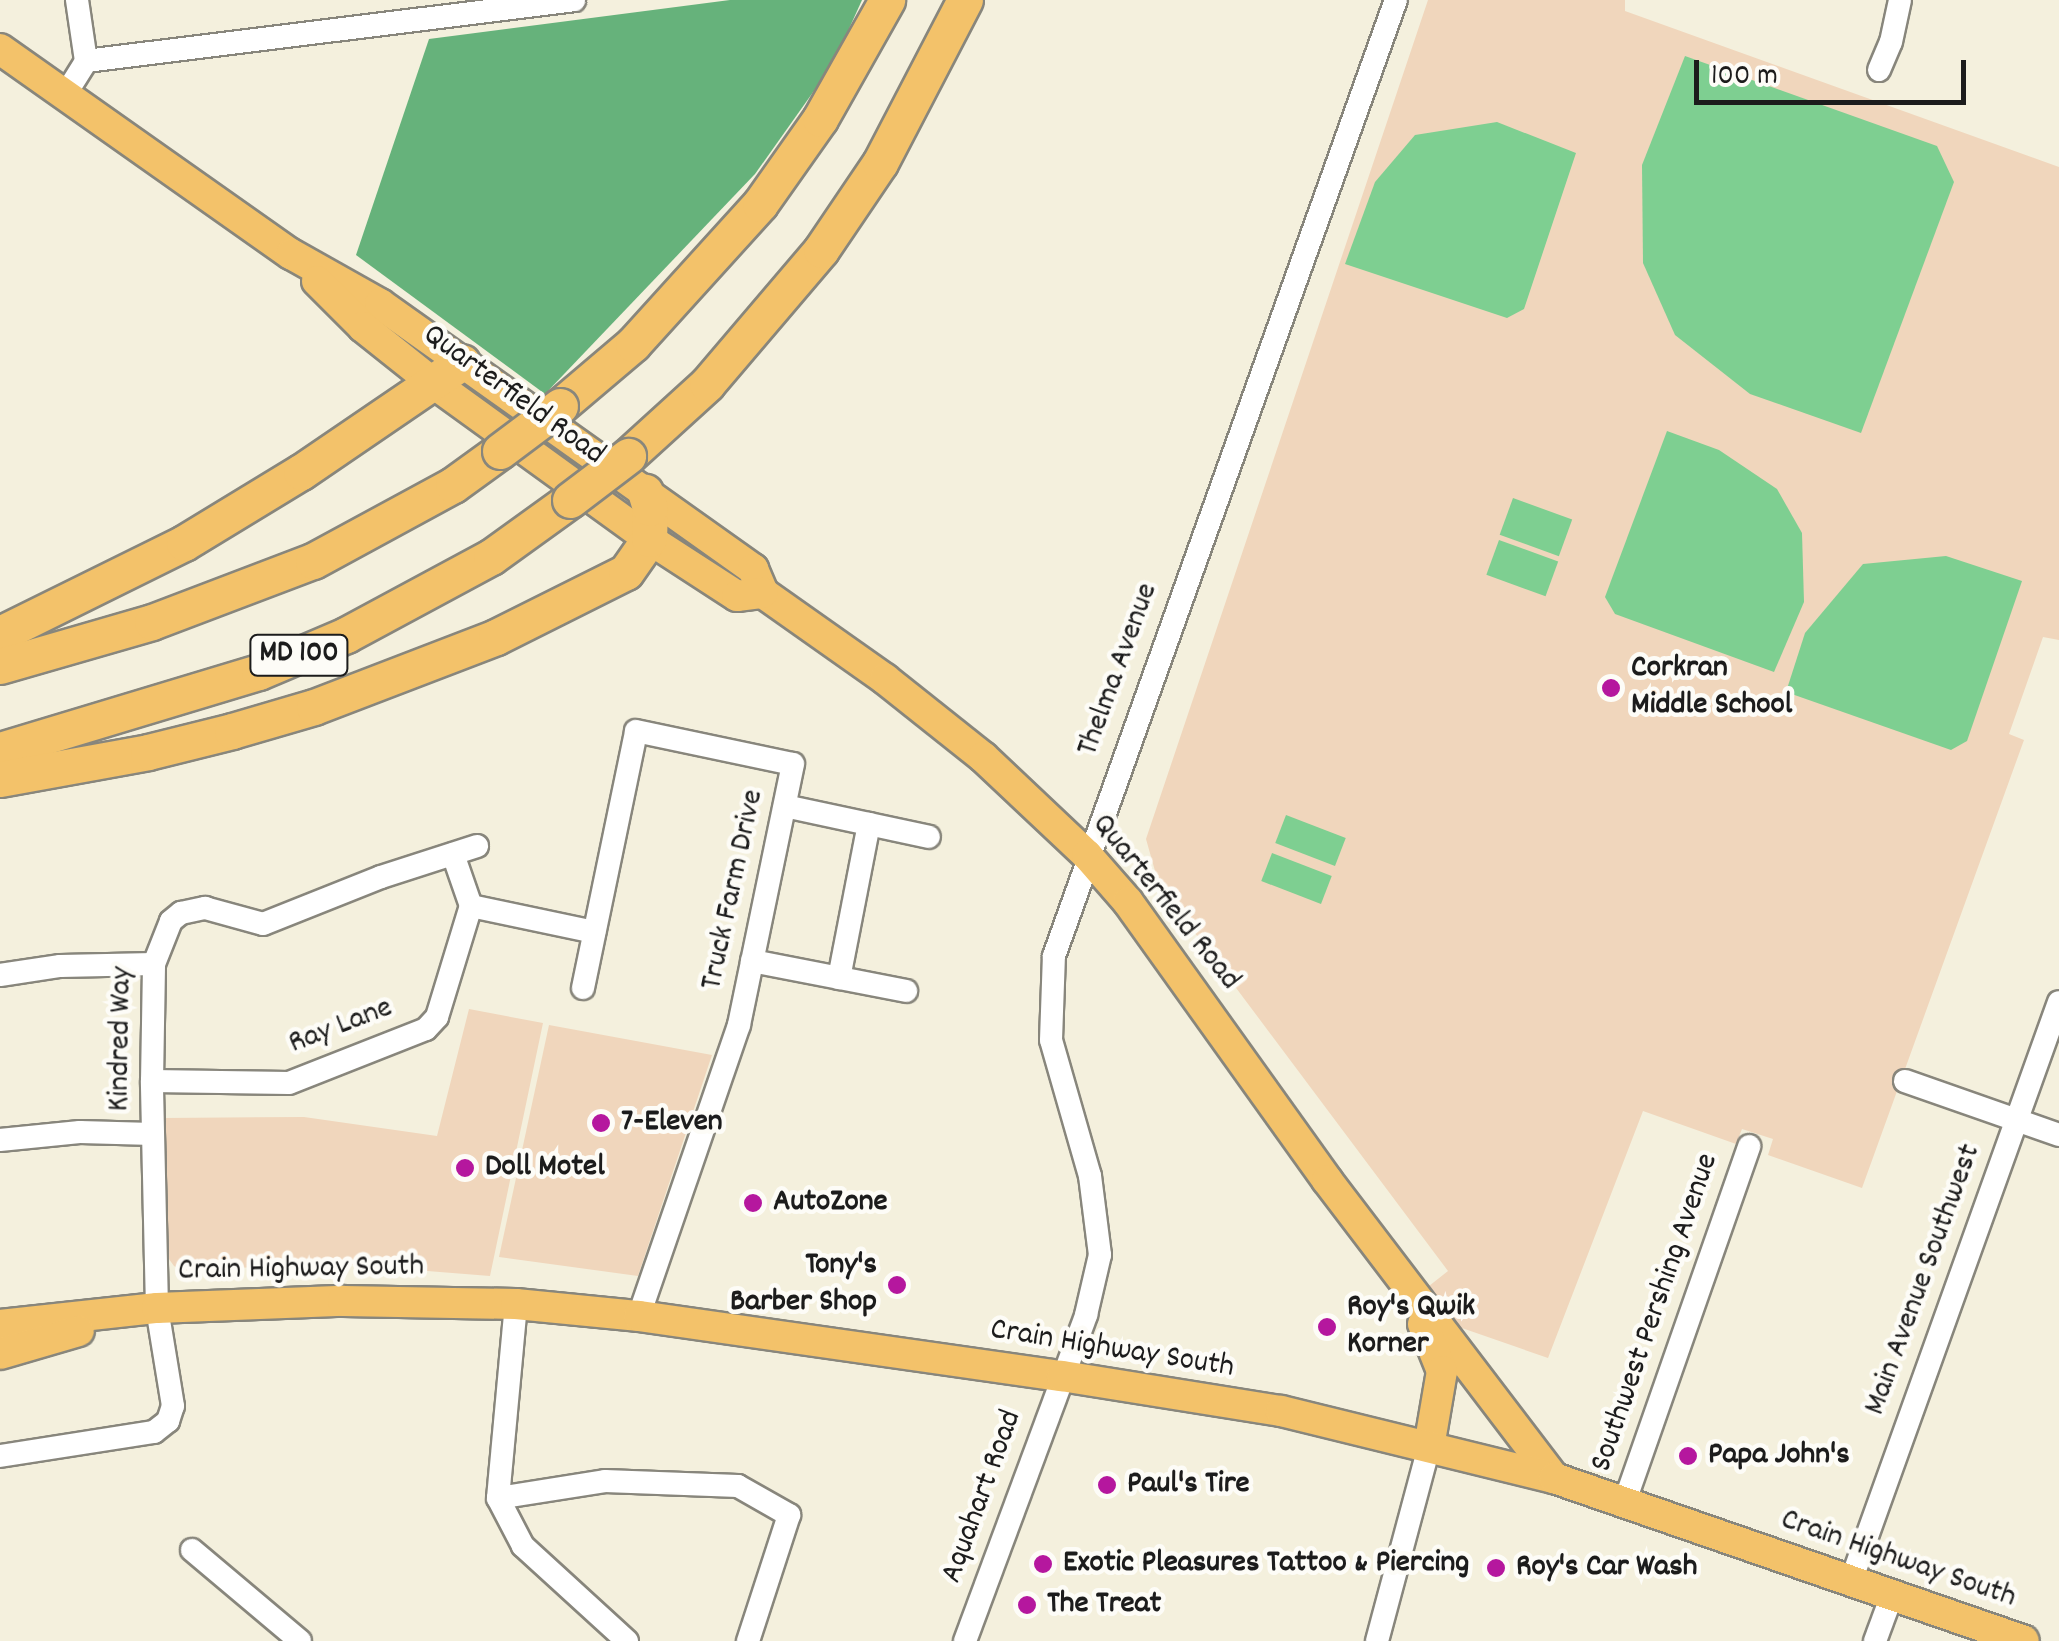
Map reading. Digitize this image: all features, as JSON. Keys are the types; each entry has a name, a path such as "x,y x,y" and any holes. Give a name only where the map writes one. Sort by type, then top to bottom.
{"highway":[{"name":"MD 100","path":"0,666 152,622 298,568 390,522 500,451 560,406 633,344 760,204 820,119 887,0"},
{"name":"MD 100","path":"0,750 259,672 346,635 490,557 628,456 707,384 821,250 880,163 965,0"},
{"path":"0,634 77,600 198,535 462,362"},
{"path":"0,779 198,740 314,707 496,637 626,572 649,539 650,508 645,492"}],"main road":[{"name":"Quarterfield Road","path":"0,49 291,254 380,304 752,569 763,593 957,736 1087,855 1143,922 1403,1280 1554,1478"},
{"name":"Quarterfield Road","path":"291,254 363,327 432,382 649,539 736,596 763,593"},
{"name":"Quarterfield Road","path":"1403,1280 1442,1371 1429,1446"},
{"name":"Crain Highway South","path":"157,1308 343,1301 516,1304 639,1316 1062,1376 1281,1412 1554,1478 2024,1641"},
{"path":"0,1325 157,1308"},
{"path":"0,1354 157,1308"}],"street":[{"path":"66,95 86,61 77,0"},
{"path":"86,61 574,0"},
{"name":"Thelma Avenue","path":"1062,1376 1086,1315 1100,1255 1090,1176 1054,1061 1050,1021 1054,956 1396,0"},
{"path":"1878,70 1892,42 1900,0"},
{"name":"Truck Farm Drive","path":"583,988 636,732 793,764 739,1026 639,1316"},
{"path":"784,806 929,836"},
{"path":"839,978 870,824"},
{"name":"Kindred Way","path":"0,1456 154,1432 168,1421 173,1406 157,1308 152,1134 154,964 163,933 181,913 205,908 263,924 477,846"},
{"path":"453,854 471,906 594,932"},
{"name":"Ray Lane","path":"152,1082 289,1083 426,1029 437,1017 471,906"},
{"path":"752,961 906,992"},
{"path":"0,975 60,966 154,964"},
{"name":"Main Avenue Southwest","path":"1851,1580 2059,1002"},
{"path":"1905,1081 2059,1135"},
{"path":"0,1140 54,1134 152,1134"},
{"name":"Southwest Pershing Avenue","path":"1625,1501 1749,1146"},
{"path":"516,1304 498,1498 522,1546 628,1641"},
{"name":"Aquahart Road","path":"965,1641 1062,1376"},
{"path":"1377,1641 1429,1446"},
{"path":"498,1498 605,1481 738,1486 789,1515 748,1641"},
{"path":"192,1550 300,1641"},
{"path":"1874,1641 1892,1595"}],"shaded area":[{"name":"Corkran Middle School","path":"1428,0 1625,0 1625,11 2059,167 2059,640 2043,637 2009,734 2024,740 1862,1188 1768,1155 1773,1139 1742,1129 1736,1144 1643,1111 1548,1358 1459,1327 1429,1286 1448,1271 1159,885 1146,839"},
{"path":"469,1009 543,1023 490,1276 327,1263 182,1271 174,1266 166,1255 164,1118 304,1117 437,1136"},
{"path":"549,1025 712,1055 638,1276 499,1257"}],"green space":[{"path":"730,0 862,0 833,64 755,174 545,394 356,255 429,39"},
{"path":"1685,56 1937,146 1954,182 1861,433 1750,394 1675,335 1643,263 1642,165"},
{"path":"1497,122 1576,153 1524,309 1507,318 1345,264 1375,182 1415,135"},
{"path":"1667,431 1719,450 1777,489 1802,533 1804,602 1774,672 1615,614 1605,597"},
{"path":"1513,498 1572,520 1559,556 1500,535"},
{"path":"1499,540 1558,562 1546,596 1486,575"},
{"path":"1946,556 2022,581 1967,741 1951,750 1786,692 1805,633 1863,564"},
{"path":"1286,815 1346,838 1335,866 1275,843"},
{"path":"1272,853 1332,876 1321,904 1261,881"}],"place":[{"name":"Corkran Middle School","path":"1611,688"},
{"name":"7-Eleven","path":"601,1123"},
{"name":"Doll Motel","path":"465,1168"},
{"name":"AutoZone","path":"753,1203"},
{"name":"Tony's Barber Shop","path":"897,1285"},
{"name":"Roy's Qwik Korner","path":"1327,1327"},
{"name":"Papa John's","path":"1688,1456"},
{"name":"Paul's Tire","path":"1107,1485"},
{"name":"Exotic Pleasures Tattoo & Piercing","path":"1043,1564"},
{"name":"Roy's Car Wash","path":"1496,1568"},
{"name":"The Treat","path":"1027,1605"}]}
